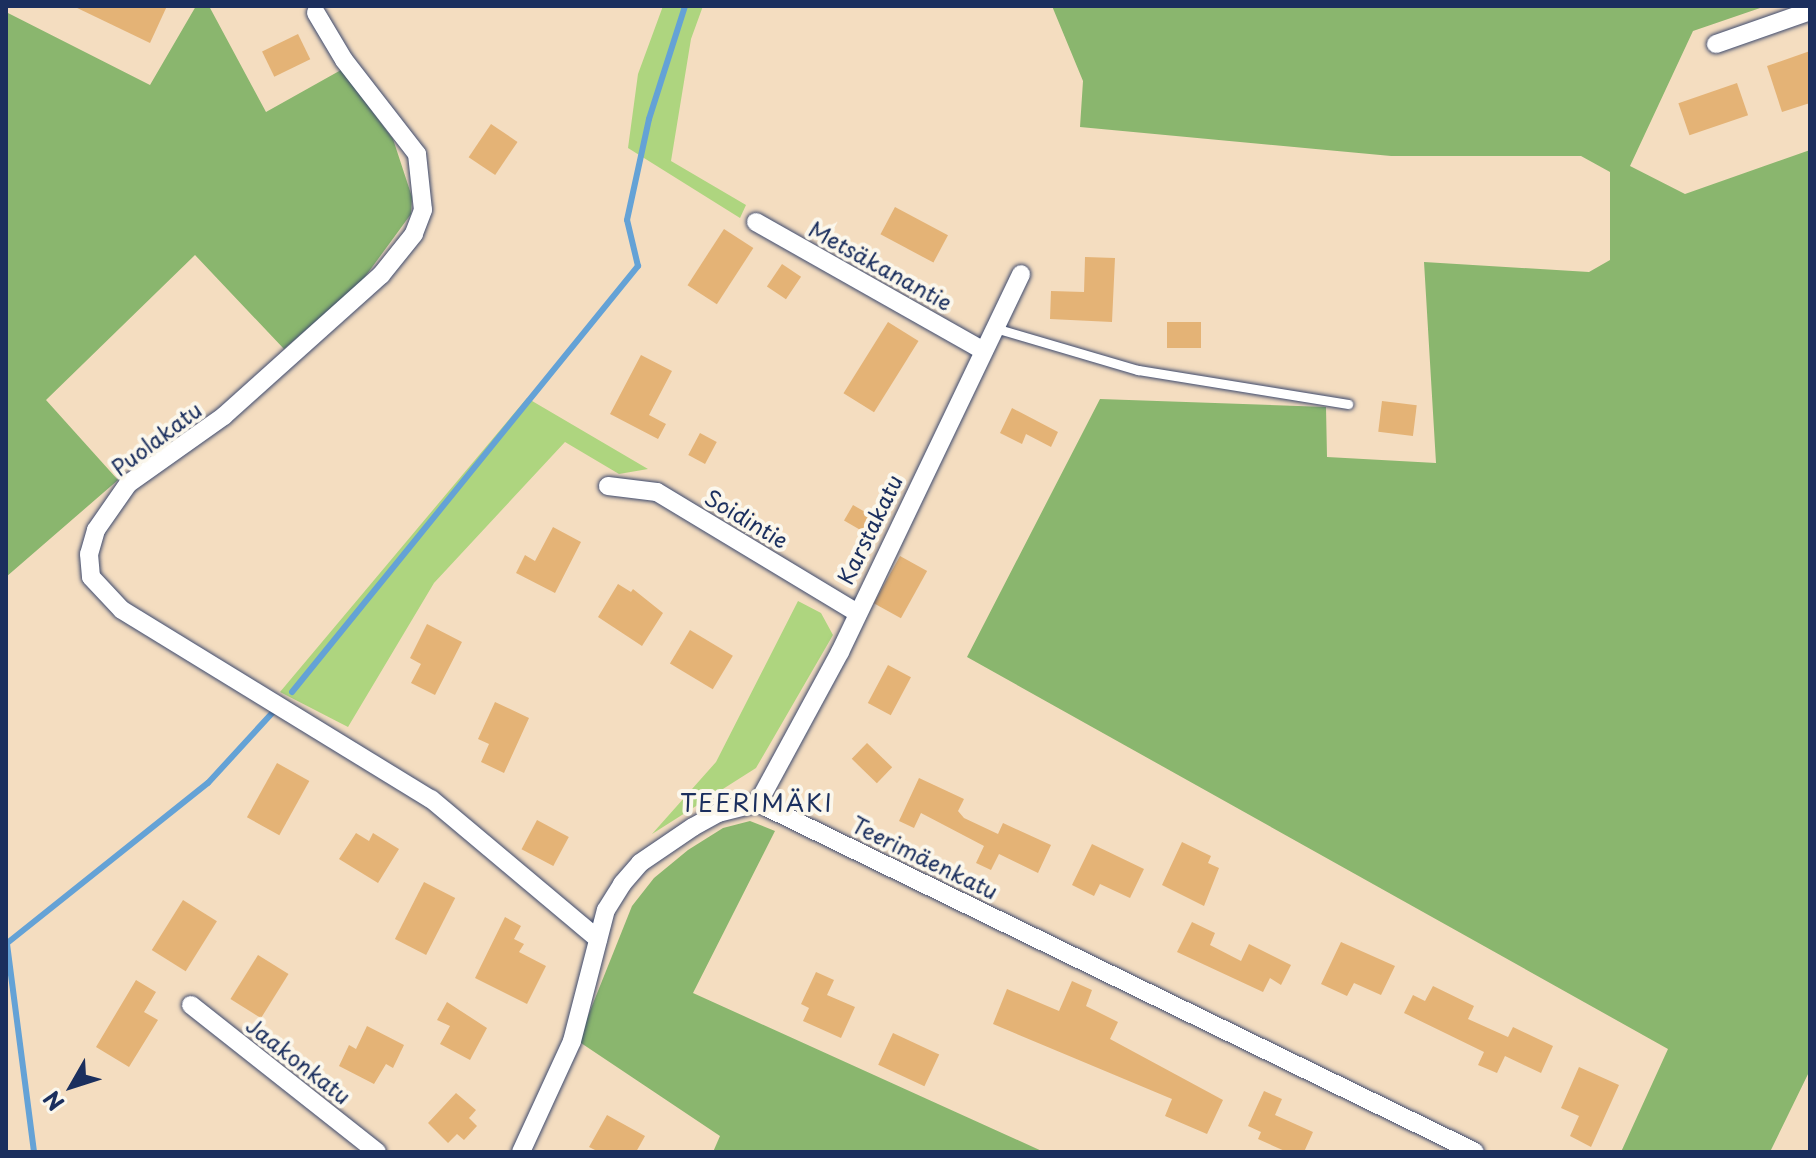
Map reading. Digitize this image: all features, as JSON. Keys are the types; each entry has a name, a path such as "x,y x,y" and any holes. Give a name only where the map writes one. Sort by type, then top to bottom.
{"street":[{"name":"Puolakatu","path":"312,10 344,60 417,154 423,210 414,234 381,275 224,416 128,484 96,530 89,554 91,577 122,610 431,799 598,939"},
{"path":"1716,44 1810,11"},
{"name":"Metsäkanantie","path":"756,222 982,350"},
{"name":"Karstakatu","path":"758,803 822,688 1021,274"},
{"name":"Soidintie","path":"608,486 657,492 856,612"},
{"path":"521,1152 572,1041 606,910 640,863 718,813 758,803"},
{"name":"Teerimäenkatu","path":"758,803 1475,1152"},
{"name":"Jaakonkatu","path":"191,1005 377,1152"}],"lane":[{"path":"995,328 1138,370 1348,404"}],"green space":[{"path":"196,6 209,6 266,112 341,70 393,139 412,197 411,214 362,281 284,349 195,255 46,400 118,480 6,577 6,12 150,85"},
{"path":"663,6 703,6 691,39 671,161 746,205 740,218 628,148 638,74"},
{"path":"1052,6 1766,6 1693,31 1630,166 1685,194 1810,150 1810,1070 1770,1152 1621,1152 1668,1049 967,657 1100,399 1326,407 1327,457 1436,463 1424,262 1589,272 1610,260 1610,172 1581,156 1391,156 1080,127 1083,81"},
{"path":"527,398 648,469 619,474 565,442 434,583 348,727 280,692"},
{"path":"798,601 821,613 833,635 756,768 652,834 716,762"},
{"path":"750,821 775,831 693,993 1044,1152 713,1152 720,1136 578,1041 632,906 654,878 688,850 723,828"}],"building":[{"path":"73,6 167,6 150,43"},
{"path":"298,34 310,59 274,77 262,52"},
{"path":"1810,51 1810,103 1782,112 1767,66"},
{"path":"1737,83 1748,115 1689,135 1678,103"},
{"path":"491,124 518,142 495,175 469,157"},
{"path":"895,207 948,235 933,263 880,234"},
{"path":"724,229 753,248 717,304 688,285"},
{"path":"1085,257 1115,258 1112,322 1050,319 1051,291 1084,292"},
{"path":"782,264 801,277 786,299 767,286"},
{"path":"888,322 919,341 874,412 843,393"},
{"path":"1167,322 1201,322 1201,348 1167,348"},
{"path":"641,355 672,371 649,415 666,424 658,439 610,414"},
{"path":"1382,401 1417,405 1413,436 1378,432"},
{"path":"1012,408 1058,432 1051,447 1026,434 1022,444 1000,433"},
{"path":"700,433 717,442 705,464 688,455"},
{"path":"853,505 879,520 870,536 844,521"},
{"path":"553,527 581,542 555,593 516,573 525,555 535,561"},
{"path":"900,556 927,571 901,618 874,603"},
{"path":"618,584 631,592 633,589 663,613 642,646 598,617"},
{"path":"427,624 462,642 435,695 411,683 421,664 410,658"},
{"path":"690,630 733,656 713,689 670,663"},
{"path":"888,665 911,677 891,715 868,703"},
{"path":"495,702 529,718 504,773 481,762 489,744 478,739"},
{"path":"867,743 892,767 877,783 852,759"},
{"path":"277,763 309,781 279,835 247,817"},
{"path":"919,778 964,799 958,811 964,818 998,834 1003,823 1051,845 1038,873 999,854 991,870 976,863 984,846 921,813 914,828 899,821"},
{"path":"537,820 569,837 553,866 522,849"},
{"path":"356,833 369,841 373,833 399,849 378,883 339,859"},
{"path":"1182,842 1211,856 1208,863 1219,868 1204,906 1162,885"},
{"path":"1092,844 1144,869 1130,898 1100,884 1094,896 1072,885"},
{"path":"424,882 455,898 426,955 395,939"},
{"path":"183,900 217,921 186,971 152,950"},
{"path":"505,917 521,926 514,939 524,944 519,952 546,966 527,1004 475,978"},
{"path":"1192,922 1215,933 1210,945 1241,961 1249,944 1291,965 1281,985 1270,978 1263,992 1177,952"},
{"path":"1341,942 1395,966 1381,995 1354,983 1347,996 1321,984"},
{"path":"258,955 289,974 261,1018 230,999"},
{"path":"816,972 834,980 827,995 855,1007 841,1038 803,1021 809,1008 801,1004"},
{"path":"136,980 156,992 144,1012 158,1020 129,1067 96,1047"},
{"path":"1072,981 1092,990 1086,1006 1118,1022 1110,1039 1223,1100 1207,1134 1165,1116 1172,1099 993,1024 1007,989 1059,1011"},
{"path":"1433,986 1474,1006 1468,1019 1508,1037 1513,1027 1553,1046 1541,1073 1505,1056 1497,1073 1478,1065 1484,1052 1404,1013 1413,995 1425,1001"},
{"path":"447,1002 487,1028 470,1060 440,1044 450,1026 437,1020"},
{"path":"367,1026 404,1045 393,1068 386,1064 374,1084 339,1066 349,1045 356,1049"},
{"path":"893,1033 939,1055 924,1086 878,1065"},
{"path":"1579,1067 1619,1085 1591,1147 1570,1136 1579,1116 1561,1108"},
{"path":"1264,1091 1282,1099 1275,1115 1313,1132 1304,1152 1287,1152 1258,1139 1261,1132 1248,1126"},
{"path":"456,1093 476,1110 469,1118 477,1126 464,1140 457,1134 448,1143 428,1123"},
{"path":"607,1115 645,1136 636,1152 599,1152 589,1147"}],"waterway":[{"path":"292,692 638,266 627,220 649,119 685,6"},
{"path":"6,944 208,783 273,712"},
{"path":"7,944 34,1152"}],"district":[{"name":"TEERIMÄKI","path":"757,803"}]}
